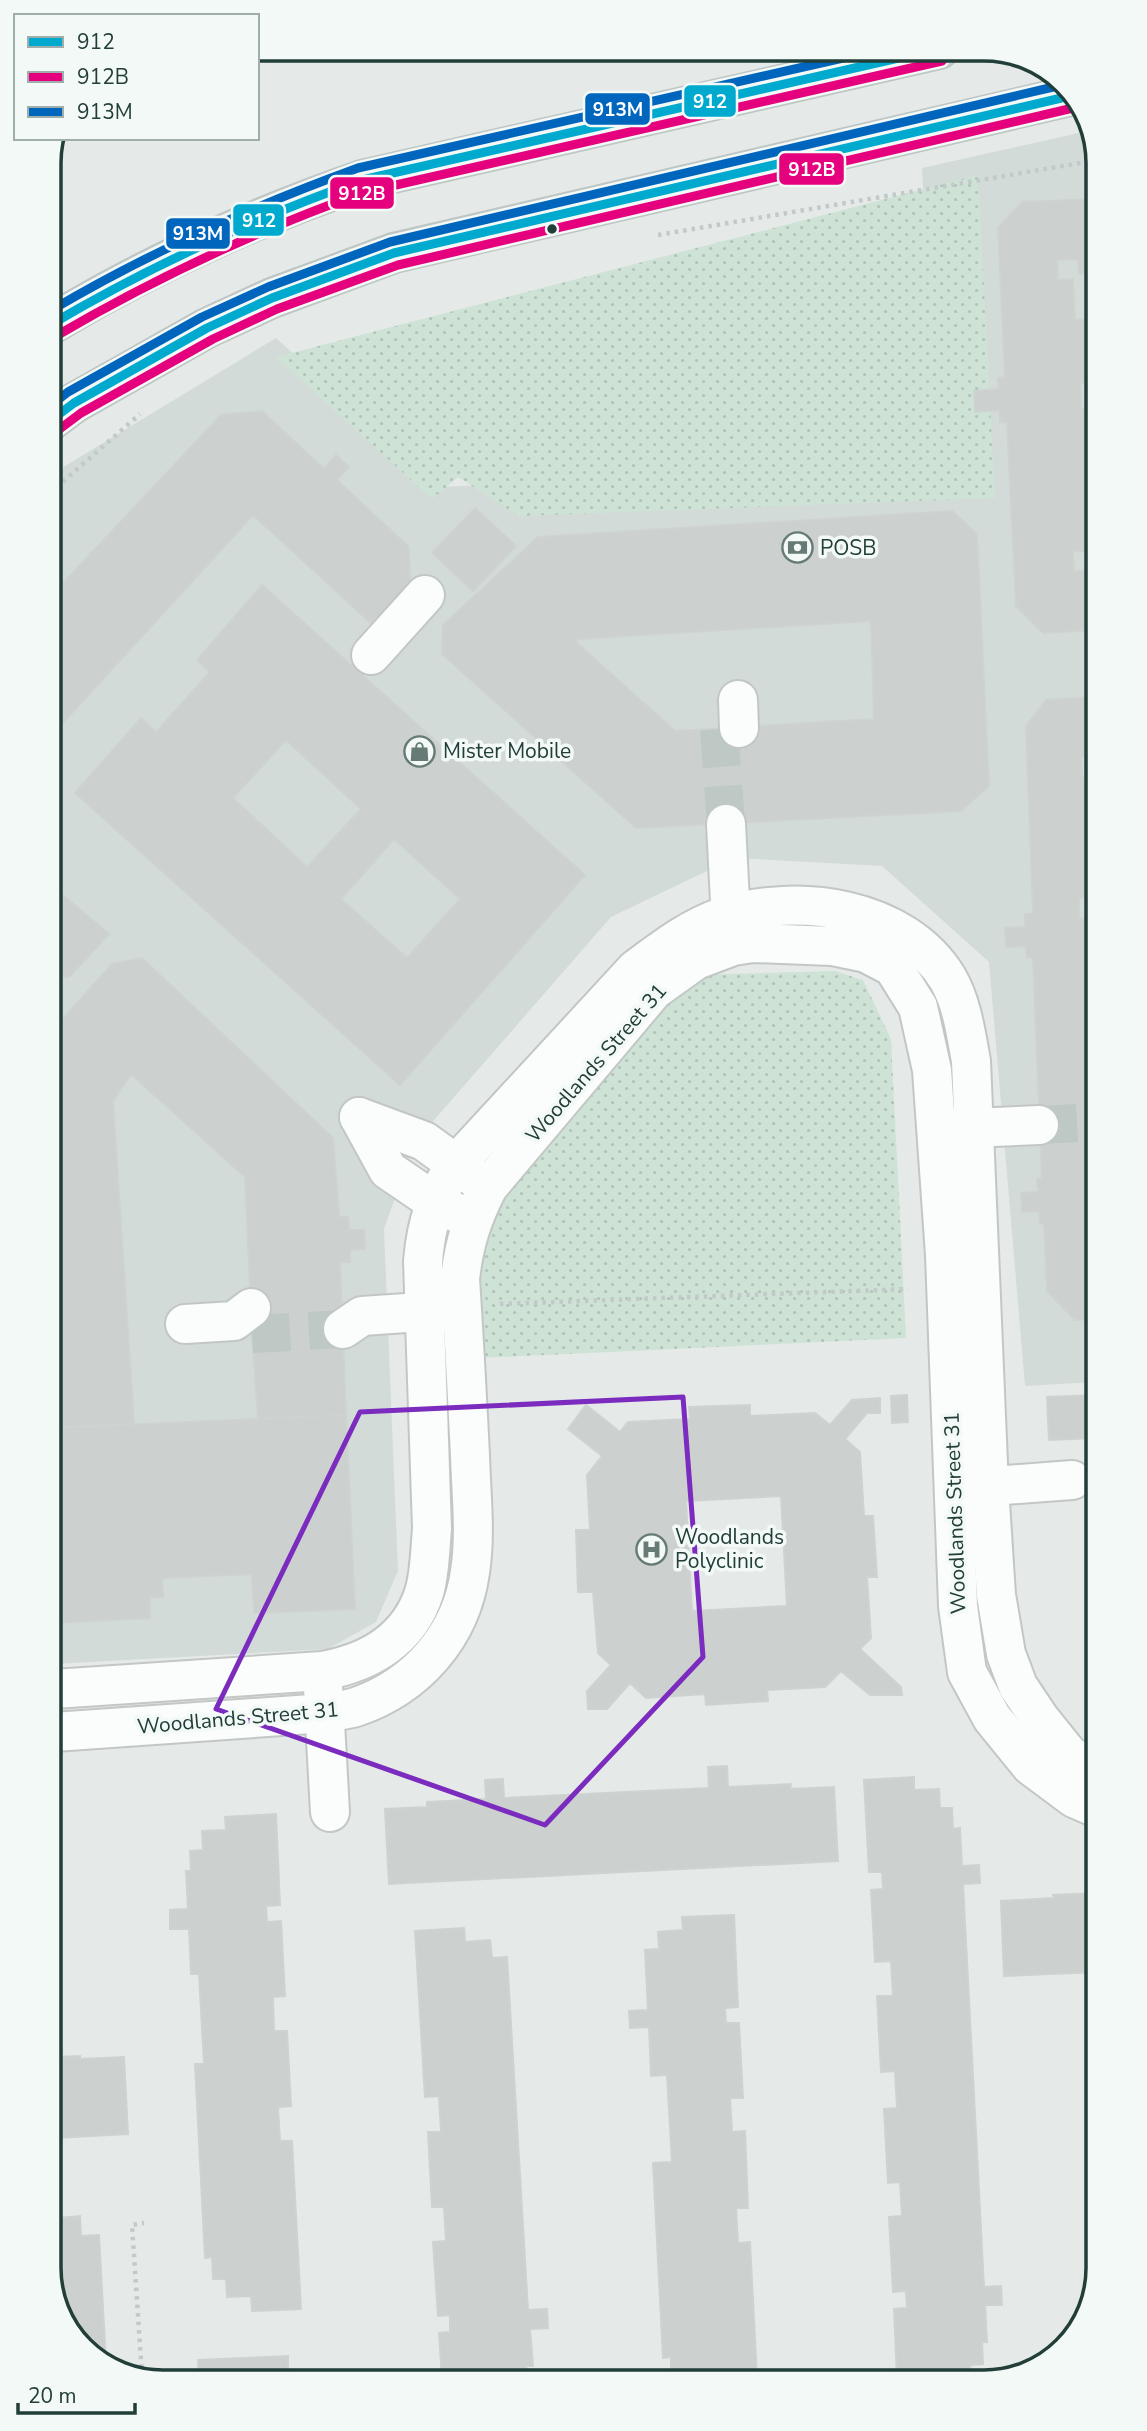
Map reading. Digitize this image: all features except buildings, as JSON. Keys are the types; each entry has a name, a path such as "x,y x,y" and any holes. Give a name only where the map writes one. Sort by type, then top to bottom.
{"main road":[{"path":"61,319 152,267 226,232 294,203 362,180 886,61"},
{"path":"61,413 206,328 272,298 394,253 1061,98"}],"street":[{"path":"371,655 425,595"},
{"path":"735,823 742,928"},
{"name":"Woodlands Street 31","path":"61,1732 325,1713 355,1707 386,1693 423,1668 438,1652 458,1617 470,1572 472,1519 460,1279 464,1248 480,1203 654,990 742,928 789,904 827,908 862,916 897,929 927,955 948,979 963,1018 971,1061 955,1129 970,1487 958,1606 967,1672 992,1718 1031,1766 1074,1798 1086,1803"},
{"name":"Woodlands Street 31","path":"61,1689 322,1671 348,1667 395,1641 415,1615 425,1592 460,1308 424,1261 425,1234 443,1182 457,1163 636,969 694,930 742,928"},
{"path":"359,1117 424,1141 457,1163 480,1203 435,1202 388,1170 359,1117"},
{"path":"955,1129 1039,1125"},
{"path":"349,1316 460,1308"},
{"path":"185,1325 245,1321"},
{"path":"970,1487 1072,1480"},
{"name":"Woodlands Street 31","path":"970,1487 996,1595 1006,1654 1018,1686 1069,1755 1086,1765"},
{"path":"322,1671 330,1812"}],"path":[{"path":"646,237 1086,162"},
{"path":"61,483 141,413"},
{"path":"460,1308 920,1289"},
{"path":"141,2367 132,2225 144,2223"}],"highlighted area":[{"path":"683,1397 703,1657 545,1825 216,1709 360,1412"}],"shaded area":[{"path":"1080,133 1085,150 1086,1383 1025,1386 989,962 882,866 734,858 611,917 415,1142 384,1229 398,1571 376,1622 328,1649 61,1664 61,470 276,338 442,487 938,461 922,168"}],"green space":[{"path":"978,175 995,498 519,516 458,477 432,499 276,357"},
{"path":"835,971 863,980 891,1039 906,1338 480,1358 475,1257 499,1184 693,975"}],"tunnel":[{"path":"719,729 726,824"},
{"path":"1039,1125 1086,1122"},
{"path":"252,1334 343,1329"}],"transit line":[{"name":"913M","path":"61,305 201,232 358,168 830,61"},
{"name":"912","path":"61,319 203,245 362,180 885,61"},
{"name":"912B","path":"61,333 131,294 208,256 365,192 942,61"},
{"name":"913M","path":"61,397 202,317 268,287 390,242 1052,87"},
{"name":"912","path":"61,413 207,328 272,298 394,253 1061,98"},
{"name":"912B","path":"61,428 81,413 213,339 277,309 398,265 1069,109"}],"place":[{"name":"POSB","path":"797,548"},
{"name":"Mister Mobile","path":"420,751"},
{"name":"Woodlands Polyclinic","path":"652,1549"}]}
